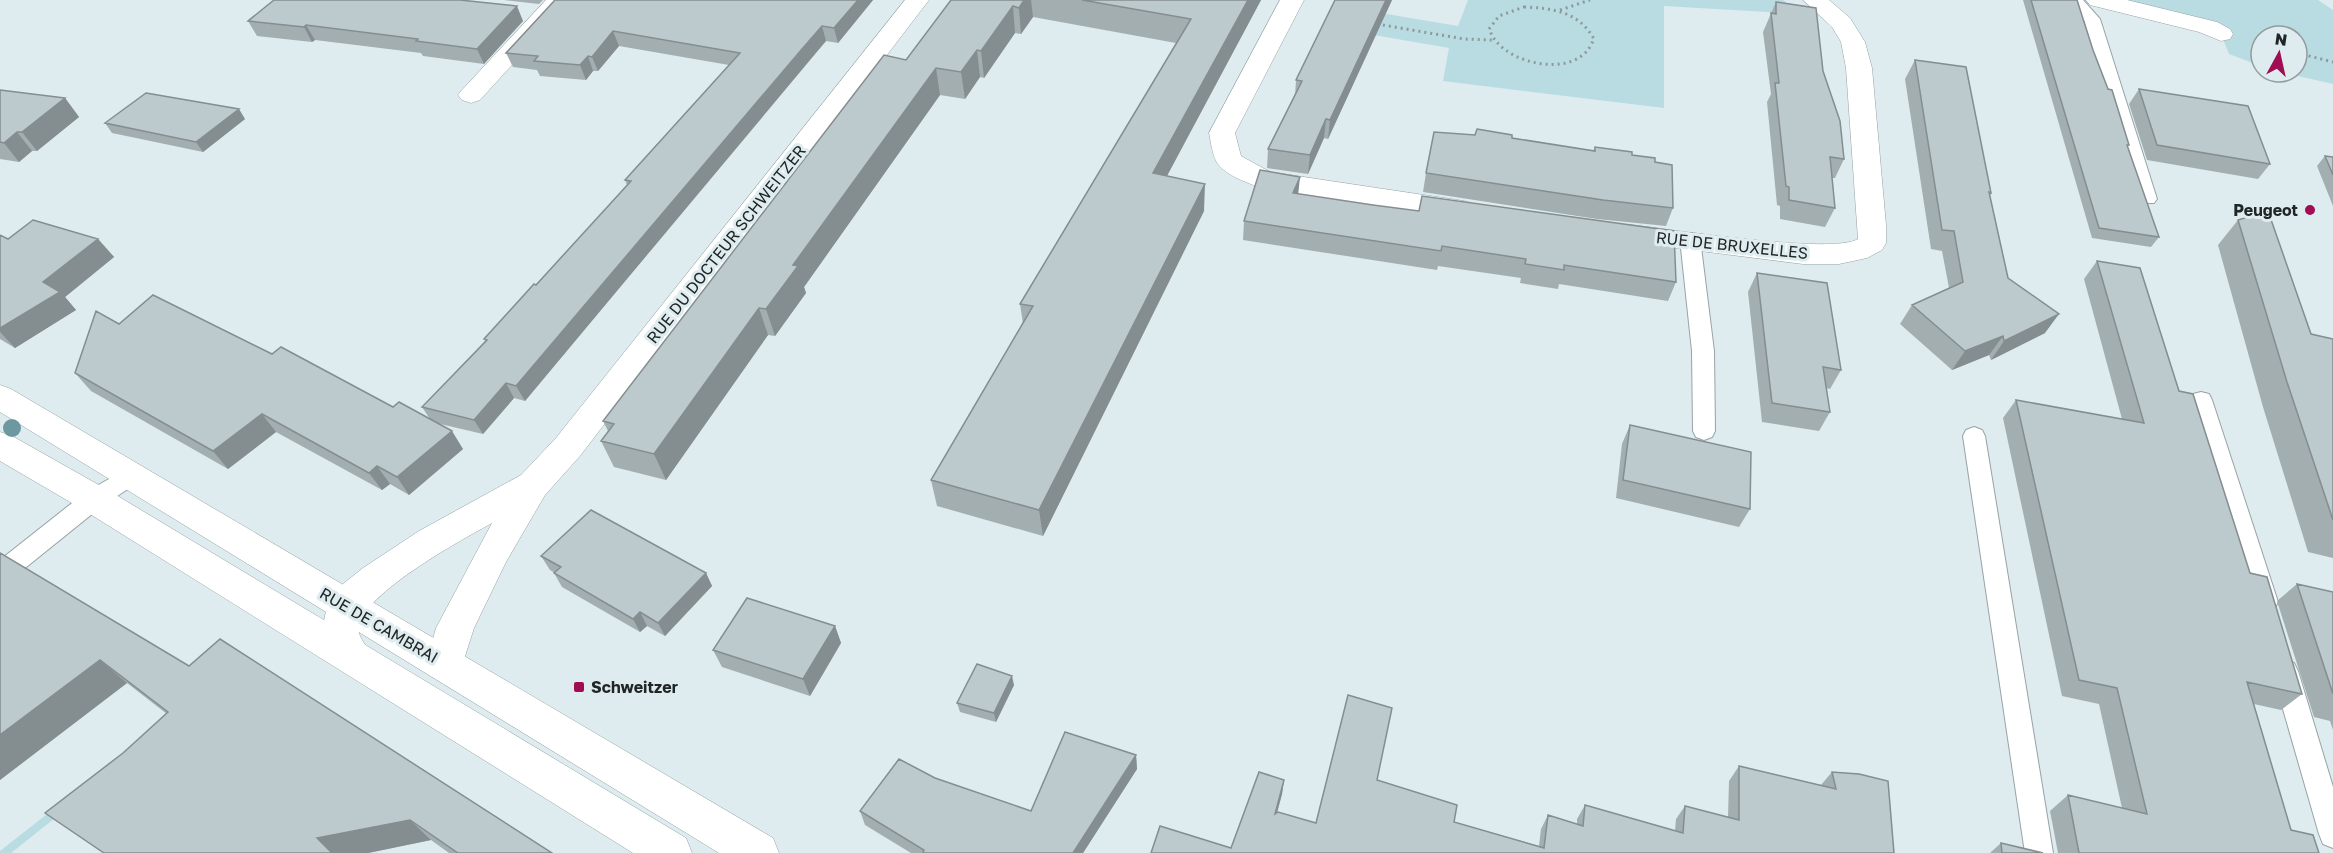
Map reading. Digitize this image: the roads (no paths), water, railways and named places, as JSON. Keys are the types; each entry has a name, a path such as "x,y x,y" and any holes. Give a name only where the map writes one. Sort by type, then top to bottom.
{"street":[{"name":"RUE DU DOCTEUR SCHWEITZER","path":"533,485 568,447 917,0"},
{"path":"1292,0 1222,133 1229,160 1251,175 1266,180 1491,214"},
{"name":"RUE DE BRUXELLES","path":"1609,231 1690,239 1756,249 1828,254 1864,250 1872,243 1859,68 1851,37 1841,23 1815,0"},
{"path":"2098,0 2208,27 2221,34"},
{"path":"471,95 543,9"},
{"name":"RUE DE CAMBRAI","path":"0,397 759,853"},
{"path":"0,445 94,499 671,853"},
{"path":"354,658 340,635 346,606 379,574 490,506 533,485"},
{"path":"445,663 455,628 471,592 533,485"}],"lane":[{"path":"2074,0 2092,19 2147,199"},
{"path":"1690,239 1703,351 1704,431"},
{"path":"2201,400 2333,834"},
{"path":"1974,436 2039,853"},
{"path":"0,574 94,499 132,475"}],"place":[{"name":"Peugeot","path":"2310,210"},
{"name":"Schweitzer","path":"579,687"}]}
